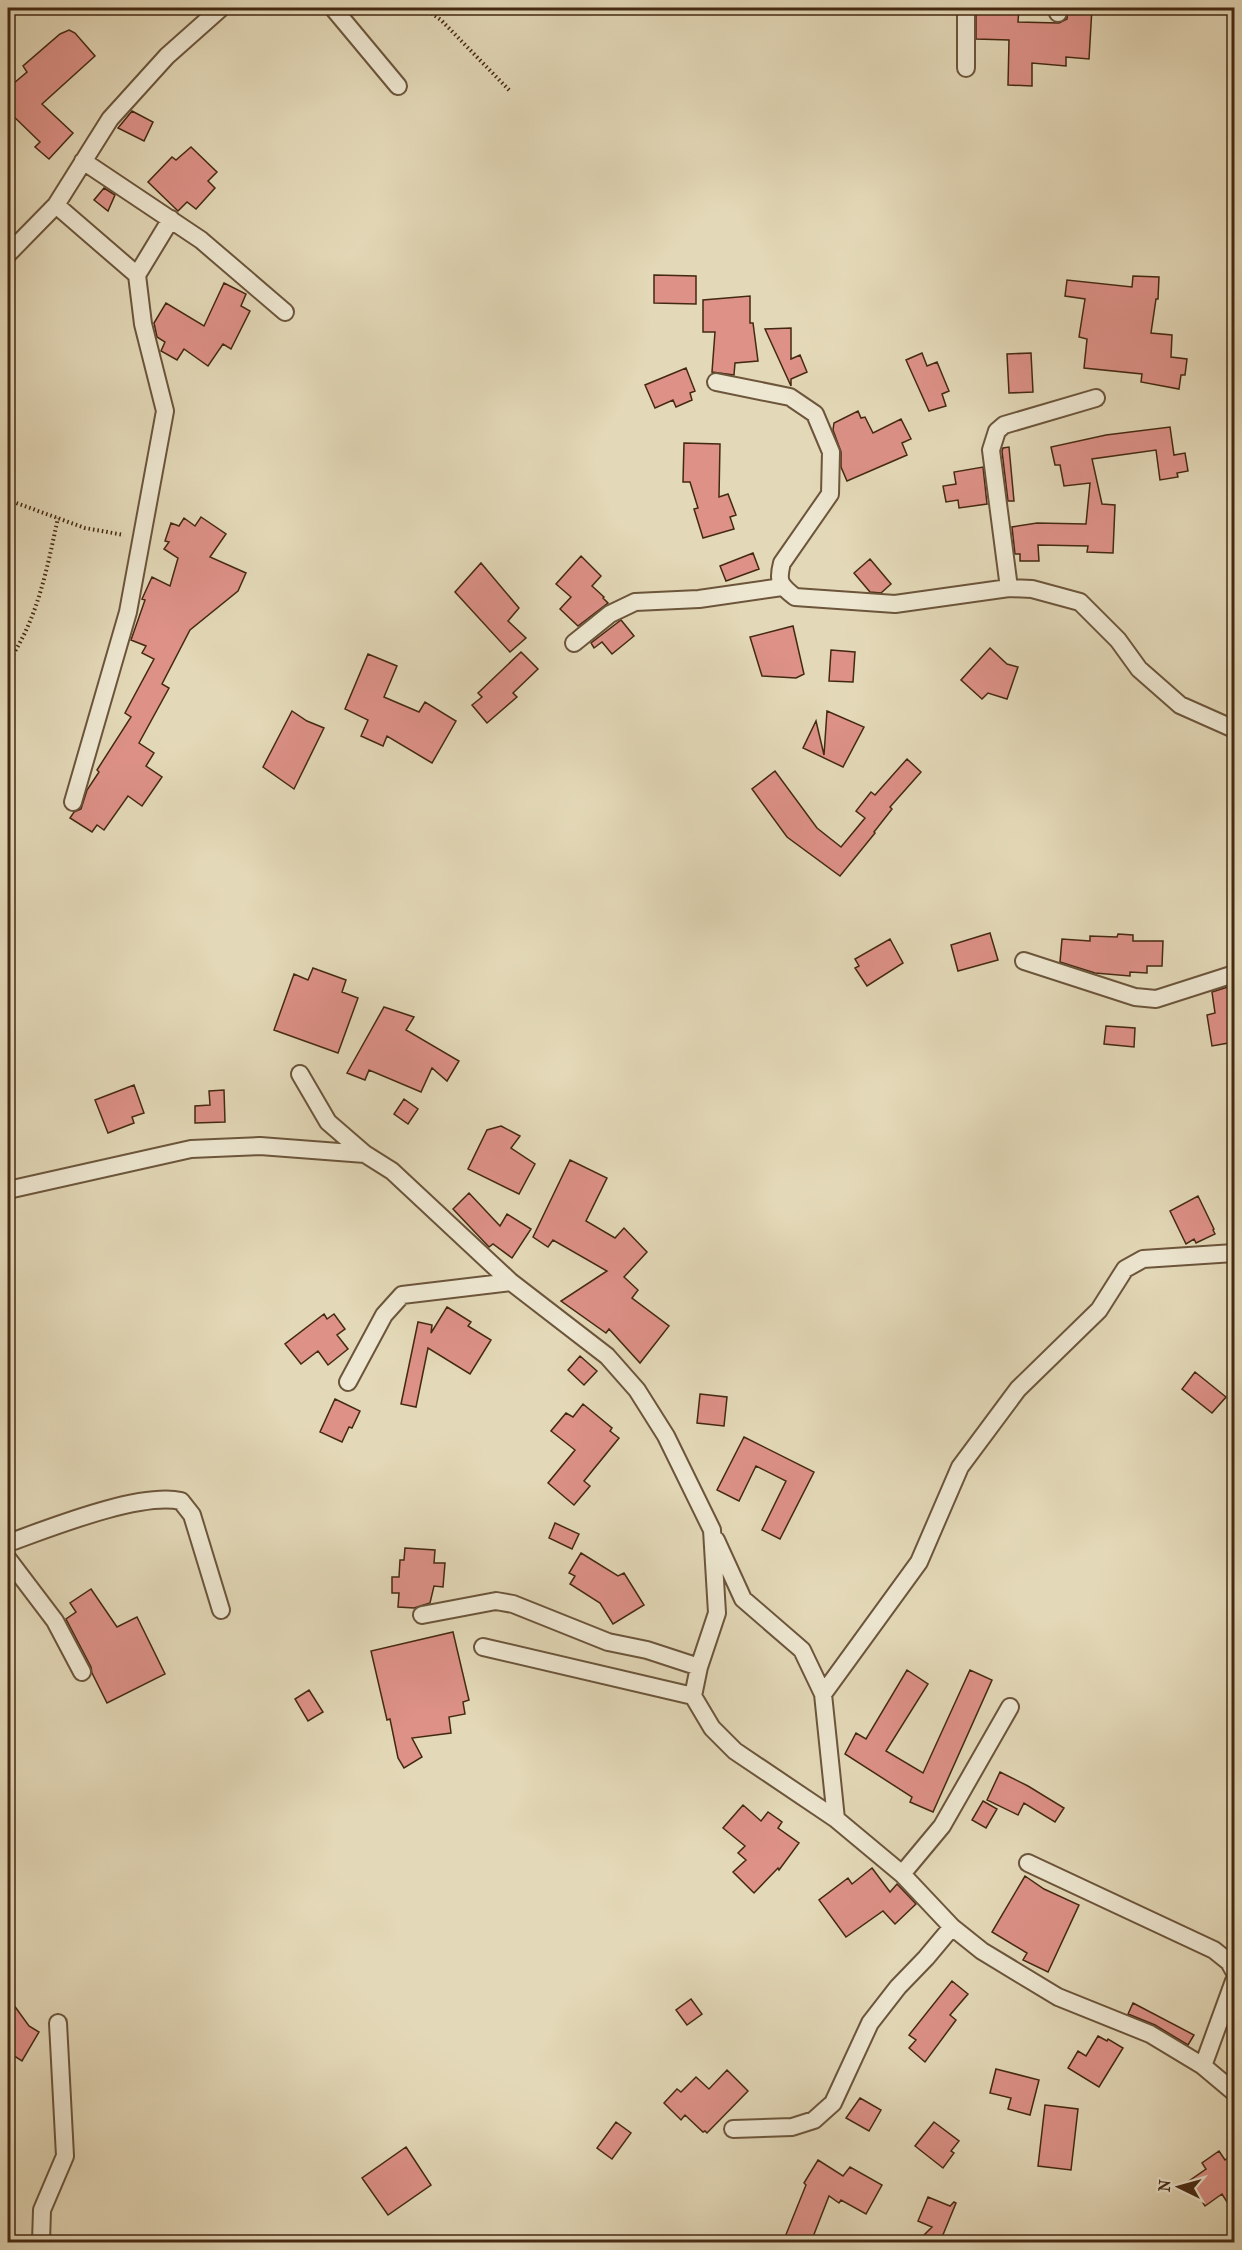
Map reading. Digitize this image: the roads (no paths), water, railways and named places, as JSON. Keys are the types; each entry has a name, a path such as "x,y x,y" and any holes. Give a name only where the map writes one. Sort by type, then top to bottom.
{"street":[{"path":"8,254 57,205 82,161 110,119 167,56 221,8"},
{"path":"333,8 398,86"},
{"path":"966,8 966,68"},
{"path":"82,161 201,240 285,312"},
{"path":"57,205 137,275"},
{"path":"73,802 128,612 165,411 143,324 137,275 171,219"},
{"path":"717,382 790,397 815,414 831,452 830,495 782,562 779,576 782,587 795,597 895,604 1009,588 1032,589 1080,602 1118,640 1139,669 1180,705 1234,729"},
{"path":"1009,588 991,450 997,430 1004,425 1096,398"},
{"path":"573,643 610,614 635,602 699,599 782,587"},
{"path":"1024,961 1135,997 1156,999 1234,974"},
{"path":"300,1074 328,1122 365,1154 392,1171 511,1282 607,1356 637,1390 666,1436 743,1599 802,1650 823,1694 836,1819"},
{"path":"8,1190 190,1149 260,1146 365,1154"},
{"path":"823,1694 919,1562 960,1467 1018,1389 1099,1310 1125,1269 1143,1259 1234,1252"},
{"path":"348,1382 384,1315 402,1294 511,1282"},
{"path":"8,1543 54,1526 135,1503 166,1498 181,1501 192,1515 221,1610"},
{"path":"712,1530 717,1613 699,1667 693,1696 712,1728 735,1751 836,1819 902,1874 952,1927 982,1951 1058,1997 1150,2034 1203,2066 1234,2092"},
{"path":"8,1559 55,1621 82,1672"},
{"path":"422,1615 496,1601 513,1604 608,1642 647,1650 699,1667"},
{"path":"483,1647 693,1696"},
{"path":"902,1874 942,1826 1010,1707"},
{"path":"1028,1863 1214,1950 1228,1962 1234,1971"},
{"path":"733,2129 792,2127 814,2120 833,2103 870,2023 898,1987 952,1927"},
{"path":"1203,2066 1234,1980"},
{"path":"41,2242 42,2210 65,2157 58,2023"}]}
